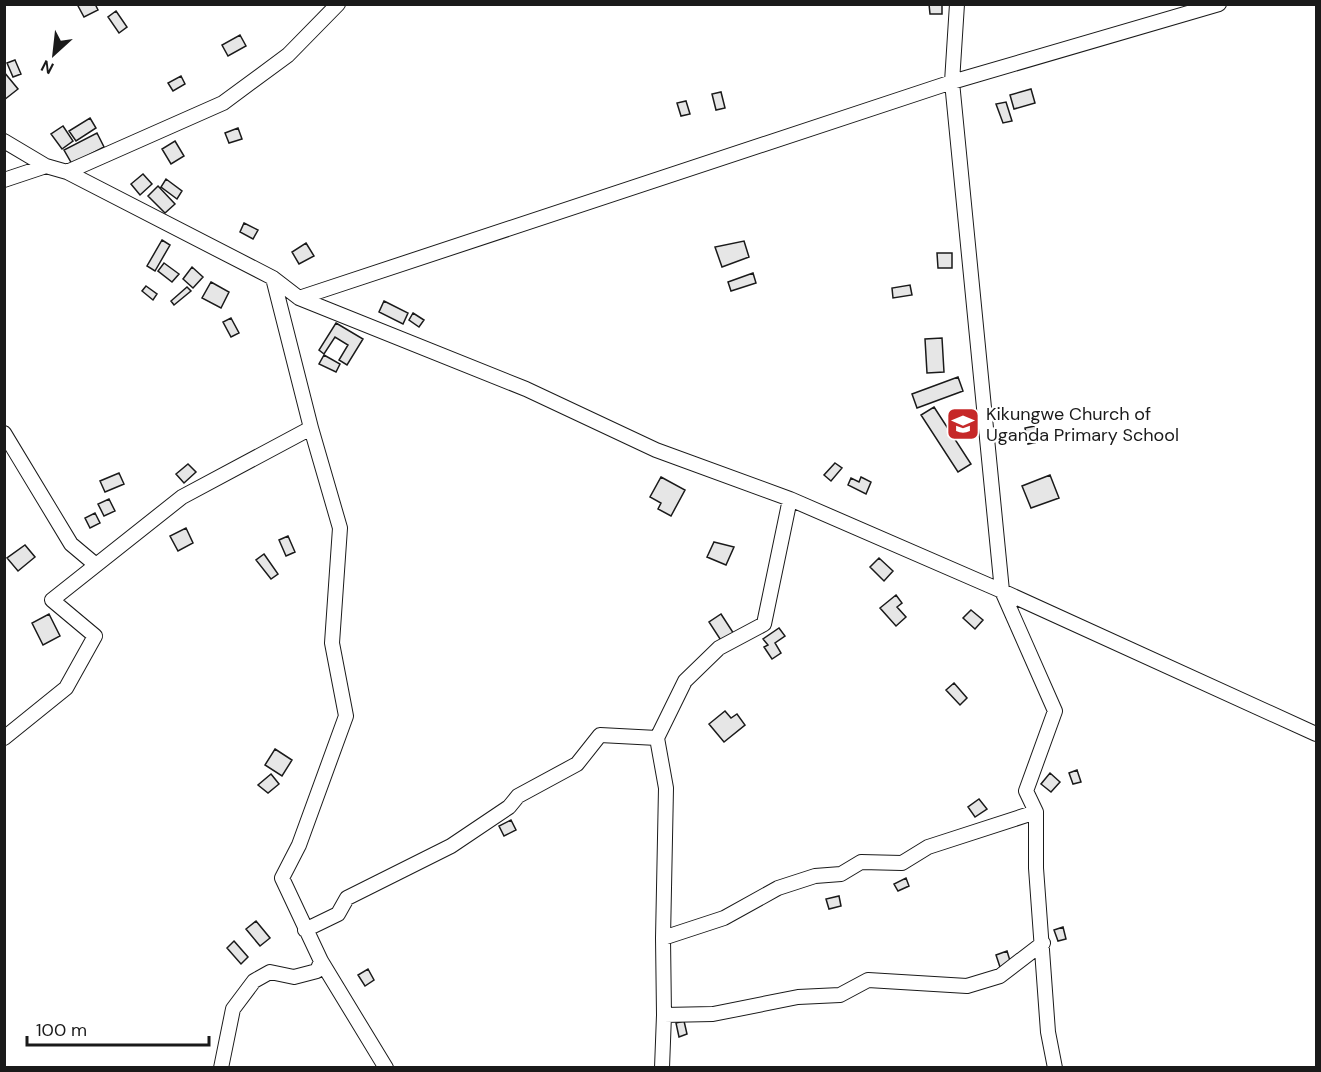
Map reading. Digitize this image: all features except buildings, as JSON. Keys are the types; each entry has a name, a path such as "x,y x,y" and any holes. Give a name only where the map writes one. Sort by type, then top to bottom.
{"street":[{"path":"67,172 223,103 288,55 338,4"},
{"path":"957,4 952,82 1002,591 1055,711 1026,791 1036,812 1036,868 1048,1032 1055,1068"},
{"path":"299,298 952,82 1220,4"},
{"path":"4,141 46,166 67,172 273,278 299,298 526,389 656,450 790,499 1002,591 1317,734"},
{"path":"4,180 46,166"},
{"path":"273,278 311,428 340,528 332,642 346,716 299,845 282,878 321,961 386,1068"},
{"path":"4,738 66,688 95,636 52,600 182,496 311,428"},
{"path":"4,433 71,544 96,565"},
{"path":"662,1068 666,788 657,738 685,681 719,648 764,624 790,499"},
{"path":"305,930 338,914 347,898 451,846 509,807 518,796 577,764 600,735 657,738"},
{"path":"663,938 724,918 778,888 815,876 841,874 861,862 902,863 928,847 1036,812"},
{"path":"664,1016 712,1014 798,996 840,995 868,980 967,986 1000,976 1043,943"},
{"path":"221,1068 233,1009 254,981 270,972 294,977 317,971 321,961"}],"place":[{"name":"Kikungwe Church of Uganda Primary School","path":"963,424"}]}
